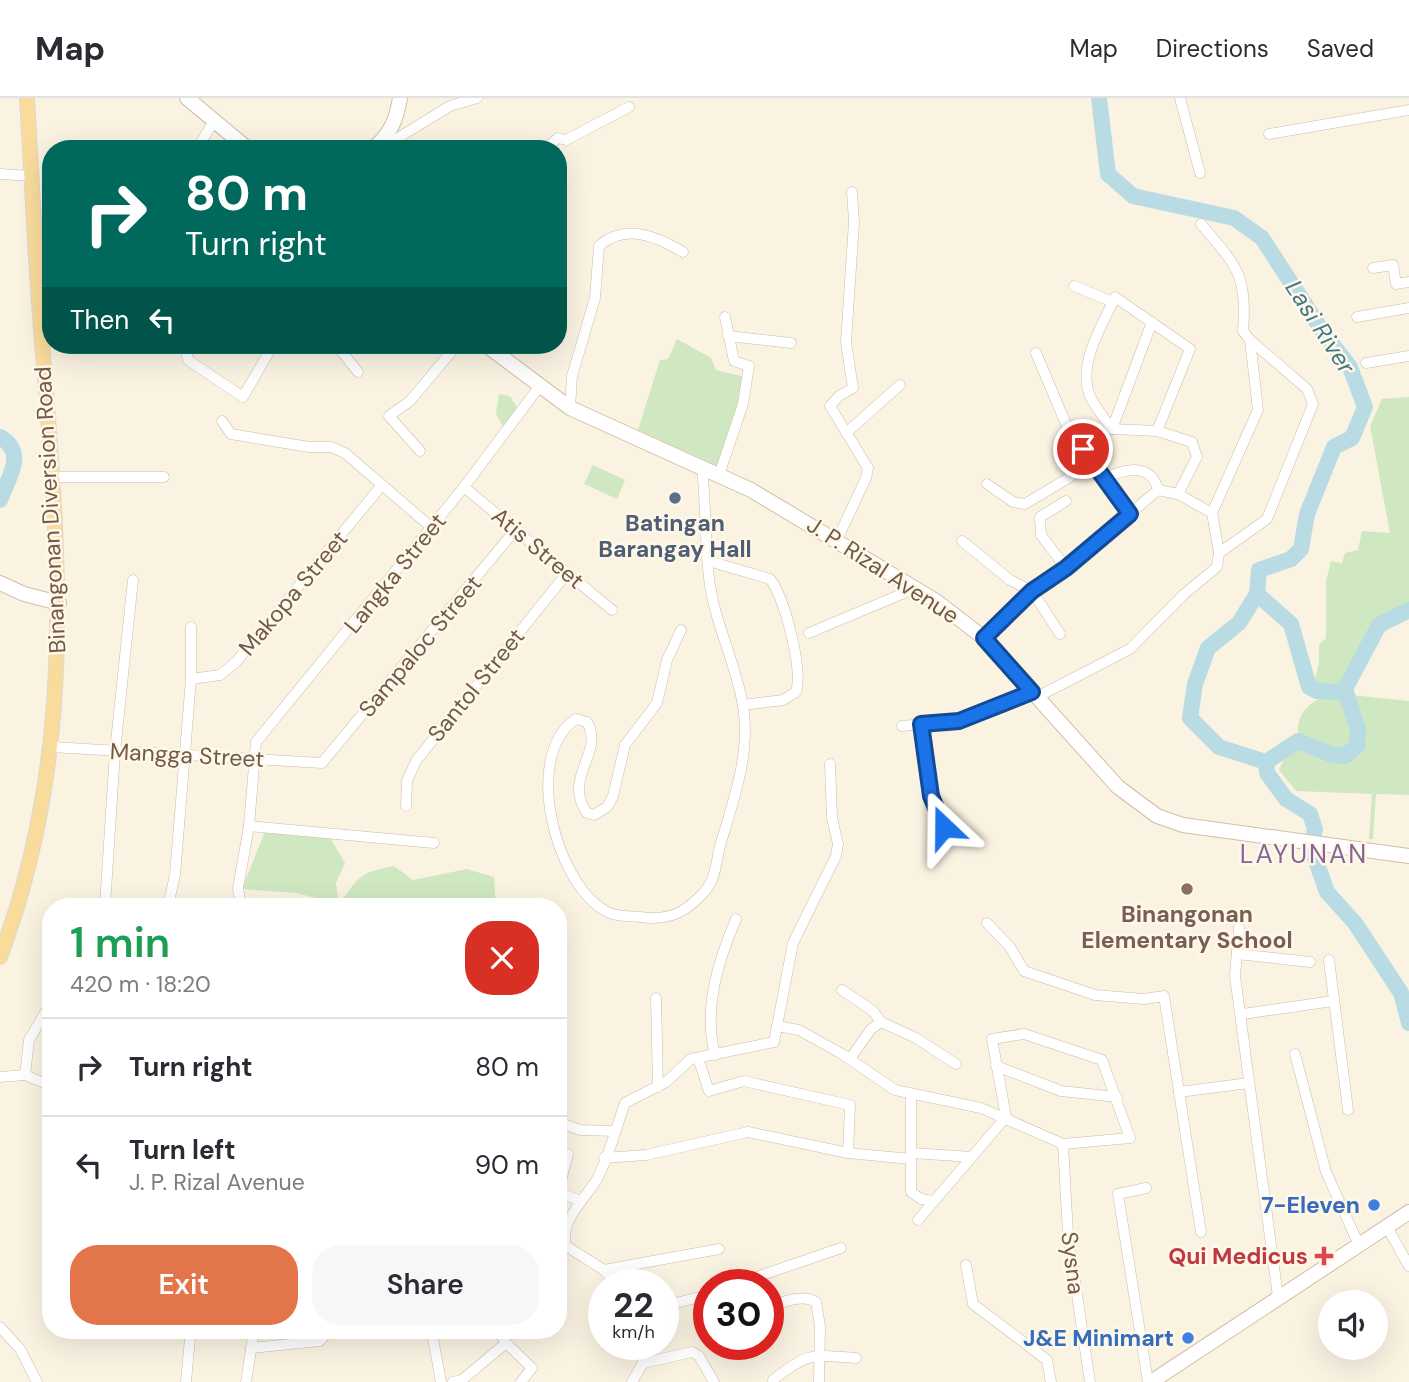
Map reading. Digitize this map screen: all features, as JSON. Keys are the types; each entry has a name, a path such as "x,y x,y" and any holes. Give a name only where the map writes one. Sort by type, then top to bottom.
{"main road":[{"name":"Binangonan Diversion Road","path":"27,98 42,334"},
{"path":"187,98 237,140"},
{"path":"393,140 400,98"},
{"name":"Binangonan Diversion Road","path":"0,957 34,853 52,747 59,603 43,354"},
{"name":"J. P. Rizal Avenue","path":"497,354 570,408 751,489 916,588 984,638 1118,787 1157,816 1183,825 1409,856"},
{"path":"0,583 24,594 59,603"},
{"path":"1149,1382 1409,1212"}],"street":[{"path":"398,140 450,106 477,98"},
{"path":"1180,98 1200,173"},
{"path":"566,140 629,107"},
{"path":"1269,134 1409,110"},
{"path":"202,140 214,121"},
{"path":"0,174 31,176"},
{"path":"837,540 868,468 830,406 839,396 853,388 846,342 852,192"},
{"path":"1201,224 1238,269 1244,290 1243,331 1307,389 1313,404 1267,519 1219,553"},
{"path":"570,408 572,376 595,299 599,246 617,235 646,234 682,252"},
{"path":"1373,268 1393,265 1396,284 1409,282"},
{"path":"1074,286 1113,302"},
{"path":"1112,429 1090,396 1087,375 1088,360 1115,297 1190,349 1157,430"},
{"path":"1357,317 1409,308"},
{"path":"719,475 743,404 749,366 734,362 725,317"},
{"path":"1112,429 1152,322"},
{"path":"728,336 790,343"},
{"path":"902,726 959,721 1034,694 1130,649 1183,595 1217,567 1219,553 1212,513 1258,410 1250,340"},
{"path":"1036,353 1071,436 1095,462 1130,514"},
{"path":"187,354 188,360 243,397 268,354"},
{"path":"344,354 358,372"},
{"path":"420,451 388,416 410,401 449,354"},
{"path":"1366,363 1409,356"},
{"path":"846,433 900,385"},
{"name":"Langka Street","path":"240,898 238,888 249,825 256,742 464,487 539,387"},
{"path":"222,421 231,434 339,450 431,527"},
{"path":"1112,429 1157,430 1192,442 1197,457 1178,494"},
{"path":"987,484 1013,502 1025,504 1095,462"},
{"path":"681,630 667,660 657,703 625,746 613,796 607,807 594,815 587,813 580,803 579,778 592,741 587,722 576,719 568,725 559,735 552,754 547,787 550,814 574,878 588,899 606,912 645,918 668,917 694,902 710,883 737,787 745,729 743,705 709,579 702,467"},
{"path":"1105,478 1129,470 1142,470 1153,477 1158,490"},
{"path":"52,477 164,477"},
{"name":"Makopa Street","path":"191,679 220,676 236,662 382,485"},
{"name":"Atis Street","path":"464,487 612,610"},
{"path":"1158,490 1178,494 1212,513"},
{"path":"984,638 1032,591 1066,568 1158,490"},
{"path":"1066,501 1040,517 1041,535 1066,568"},
{"name":"Sampaloc Street","path":"322,763 516,529"},
{"path":"962,541 1010,580 1032,591 1059,634"},
{"path":"709,561 770,579 778,594 792,637 797,673 796,692 783,700 743,705"},
{"name":"Santol Street","path":"406,806 407,781 416,761 567,573"},
{"path":"106,898 115,751 133,580"},
{"path":"809,633 916,588"},
{"path":"170,898 175,875 191,679 191,627"},
{"path":"921,724 931,796 944,827"},
{"name":"Mangga Street","path":"52,747 322,763"},
{"path":"567,1229 581,1201 597,1178 625,1103 658,1087 691,1059 774,1042 793,943 836,856 838,844 832,818 830,764"},
{"path":"249,825 434,843"},
{"path":"715,1055 710,1037 714,980 736,919"},
{"path":"987,923 1010,947 1024,971 1096,995 1143,999 1164,996 1201,1232"},
{"path":"1239,927 1236,976 1278,1297"},
{"path":"1237,954 1310,962"},
{"path":"1329,960 1348,1110"},
{"path":"842,990 873,1011 881,1023 916,1038 956,1064"},
{"path":"656,999 658,1087"},
{"path":"1243,1014 1333,1001"},
{"path":"25,1075 29,1040 42,1018"},
{"path":"850,1059 871,1029 881,1023"},
{"path":"777,1026 799,1030 850,1059 895,1090 981,1108 1063,1144 1130,1138 1102,1060 1024,1034 992,1039 1006,1117"},
{"path":"1295,1054 1326,1172 1359,1243"},
{"path":"698,1058 709,1091 744,1081 850,1105 848,1153"},
{"path":"996,1066 1061,1091 1117,1097"},
{"path":"0,1077 25,1075 42,1082"},
{"path":"1179,1092 1249,1083"},
{"path":"911,1094 911,1192 921,1199 934,1201"},
{"path":"918,1220 1006,1117"},
{"path":"567,1125 580,1130 615,1130"},
{"path":"604,1158 646,1155 748,1132 848,1153 972,1157"},
{"name":"Sysna","path":"1063,1144 1068,1234 1090,1382"},
{"path":"1146,1188 1118,1194 1149,1382"},
{"path":"567,1196 581,1201"},
{"path":"1387,1227 1407,1263"},
{"path":"567,1247 602,1269"},
{"path":"780,1269 841,1248"},
{"path":"609,1269 719,1249"},
{"path":"966,1265 973,1304 1047,1360 1051,1382"},
{"path":"784,1302 814,1299 820,1326 819,1382"},
{"path":"0,1327 20,1349 37,1382"},
{"path":"186,1382 190,1339"},
{"path":"246,1382 252,1339"},
{"path":"251,1348 321,1339"},
{"path":"433,1339 441,1382"},
{"path":"504,1339 532,1368 521,1382"},
{"path":"453,1382 462,1380 506,1343"},
{"path":"643,1363 692,1352 699,1356 714,1382"},
{"path":"773,1380 801,1358 818,1355 856,1358"},
{"path":"632,1382 643,1360"}],"green space":[{"path":"677,339 711,358 716,370 746,377 740,406 720,467 638,430 660,360 668,359"},
{"path":"499,394 510,396 518,409 503,427 496,414"},
{"path":"1409,397 1409,607 1377,625 1341,685 1342,694 1409,701 1409,795 1376,794 1373,839 1369,839 1372,794 1296,791 1279,770 1286,754 1300,747 1298,729 1302,715 1312,704 1327,695 1326,688 1313,686 1319,663 1319,645 1326,638 1326,581 1331,561 1342,563 1345,553 1358,550 1362,531 1390,533 1370,426 1382,399"},
{"path":"593,465 625,480 617,499 584,484"},
{"path":"265,831 328,834 345,863 336,883 338,898 242,889"},
{"path":"394,866 413,880 467,869 494,877 495,898 343,898 361,877"}],"waterway":[{"name":"Lasi River","path":"1099,98 1108,174 1133,196 1234,218 1262,238 1325,335 1350,367 1365,407 1352,438 1334,447 1307,514 1301,549 1291,559 1259,570 1257,594 1239,623 1208,648 1195,684 1190,718 1219,747 1266,762"},
{"path":"0,437 13,450 14,458 14,466 0,500"},
{"path":"1257,594 1291,624 1309,687 1317,691 1345,692"},
{"name":"Lasi River","path":"1409,610 1379,625 1345,689 1358,730 1357,746 1345,756 1330,754 1298,741 1266,762 1267,773 1286,799 1310,814 1315,829 1311,847 1327,892 1355,923 1401,993 1409,1023"}],"place":[{"name":"Batingan Barangay Hall","path":"675,498"},
{"name":"Binangonan Elementary School","path":"1187,889"},
{"name":"7-Eleven","path":"1374,1205"},
{"name":"Qui Medicus","path":"1324,1256"},
{"name":"J&E Minimart","path":"1188,1338"}],"district":[{"name":"LAYUNAN","path":"1304,854"}],"route":[{"path":"944,827 931,796 921,724 959,721 973,713 1032,692 984,638 1032,591 1066,568 1130,514 1095,462 1083,449"}]}
